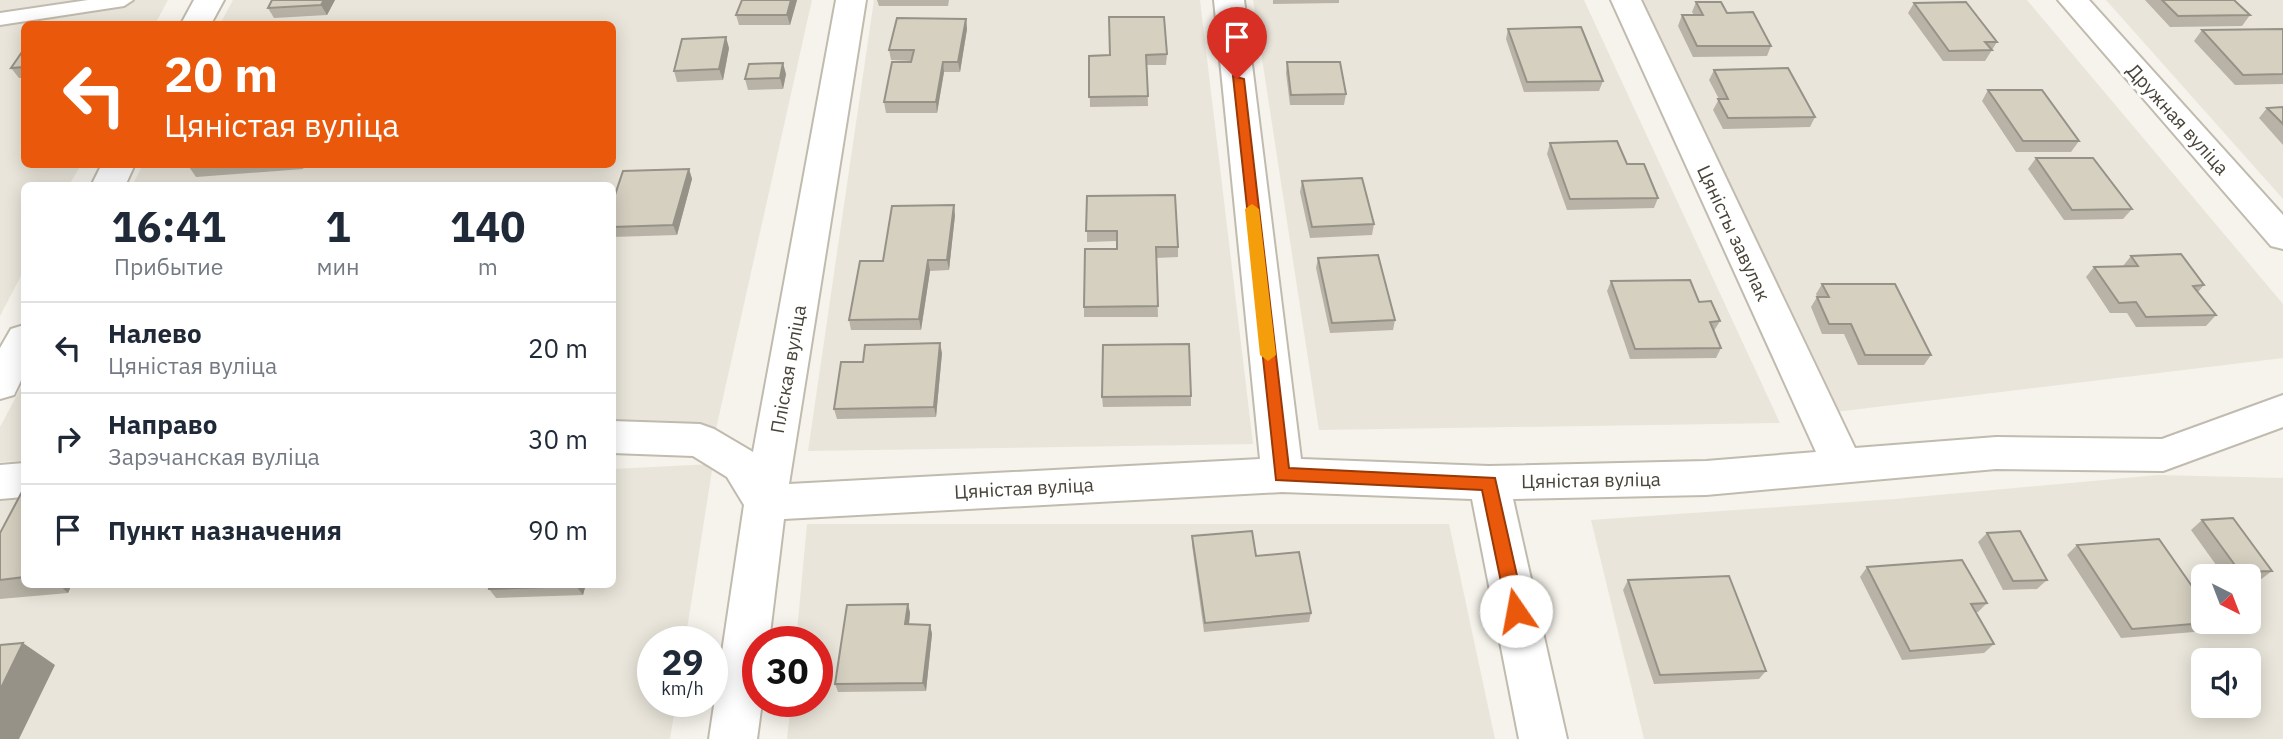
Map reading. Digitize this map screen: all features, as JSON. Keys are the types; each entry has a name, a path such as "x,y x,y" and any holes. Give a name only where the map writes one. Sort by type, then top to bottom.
{"street":[{"path":"198,21 209,0"},
{"name":"Пліская вуліца","path":"733,739 765,503 851,0"},
{"path":"1228,0 1282,475"},
{"name":"Цяністы завулак","path":"1626,0 1843,466"},
{"name":"Дружная вуліца","path":"2073,0 2283,237"},
{"path":"0,384 21,345"},
{"name":"Цяністая вуліца","path":"765,503 1282,475 1489,483 1706,478 1996,453 2163,454 2283,411"},
{"path":"616,437 701,440 741,465 765,503"},
{"path":"0,482 21,480"},
{"path":"1489,483 1543,739"}],"lane":[{"path":"0,19 124,0"}],"shaded area":[{"path":"0,0 168,0 157,21 21,21 21,168 79,168 71,182 21,182 21,276 0,316"},
{"path":"233,0 812,0 716,429 616,434 616,182 134,182 141,168 616,168 616,21 222,21"},
{"path":"874,0 1200,0 1253,444 808,451"},
{"path":"1253,0 1584,0 1780,423 1319,430"},
{"path":"1642,0 2027,0 2283,304 2283,358 1835,412"},
{"path":"2106,0 2283,0 2283,199"},
{"path":"21,388 21,461 0,462 0,427"},
{"path":"713,464 688,626 637,626 637,717 674,717 670,739 0,739 0,496 21,495 21,588 616,588 616,469"},
{"path":"2158,475 2283,478 2283,739 1644,739 1591,520 1894,499"},
{"path":"807,524 1449,524 1495,739 787,739 789,717 833,717 833,626 797,626"}],"building":[{"path":"272,0 324,0 321,5 268,8"},
{"path":"742,0 791,0 787,15 736,15"},
{"path":"2162,0 2234,0 2250,15 2178,16"},
{"path":"1696,2 1721,2 1727,13 1753,12 1771,46 1697,46 1682,15 1703,15"},
{"path":"1966,2 1997,42 1985,42 1992,50 1949,51 1914,3"},
{"path":"1109,17 1164,17 1167,54 1146,55 1148,96 1089,97 1089,56 1110,55"},
{"path":"897,18 966,19 958,62 943,62 936,102 884,102 892,62 911,62 914,50 889,50"},
{"path":"1581,27 1603,81 1527,82 1508,29"},
{"path":"2283,29 2283,74 2243,75 2202,30"},
{"path":"726,37 719,69 674,71 682,39"},
{"path":"21,53 21,67 11,68"},
{"path":"1287,62 1340,62 1346,94 1291,95"},
{"path":"783,63 780,78 745,79 749,64"},
{"path":"1788,68 1815,117 1728,118 1718,99 1728,99 1714,70"},
{"path":"1988,90 2042,90 2079,141 2023,141"},
{"path":"2283,107 2283,124 2267,108"},
{"path":"1617,141 1627,164 1644,164 1658,198 1570,199 1550,143"},
{"path":"2036,158 2093,158 2132,209 2072,210"},
{"path":"689,169 673,225 616,227 616,192 623,171"},
{"path":"1362,178 1374,224 1312,227 1302,181"},
{"path":"1175,195 1178,247 1156,247 1158,306 1084,307 1085,249 1117,249 1117,231 1086,231 1087,196"},
{"path":"954,205 947,260 928,260 919,319 849,320 860,261 883,261 892,206"},
{"path":"2181,254 2204,285 2193,286 2216,315 2146,317 2136,302 2119,303 2094,267 2138,266 2131,256"},
{"path":"1378,255 1395,320 1332,323 1318,258"},
{"path":"1690,280 1699,302 1711,301 1720,321 1710,322 1721,348 1635,349 1611,281"},
{"path":"1822,284 1895,284 1931,355 1865,355 1851,324 1829,324 1817,297 1829,297"},
{"path":"940,343 934,407 834,409 841,362 863,362 865,345"},
{"path":"1189,344 1191,396 1102,397 1103,345"},
{"path":"21,494 21,577 0,580 0,533"},
{"path":"2233,518 2272,571 2261,571 2261,564 2234,564 2202,520"},
{"path":"1252,531 1256,556 1299,552 1311,613 1205,623 1192,536"},
{"path":"2020,531 2047,580 2013,581 1987,533"},
{"path":"2159,539 2191,585 2191,624 2132,629 2077,545"},
{"path":"1962,560 1987,603 1971,604 1994,644 1910,651 1867,567"},
{"path":"1729,576 1766,671 1660,675 1628,580"},
{"path":"908,604 905,624 930,625 923,683 835,684 847,605"},
{"path":"23,643 0,690 0,645"}],"slow traffic":[{"path":"1252,209 1268,355"}],"route":[{"path":"1237,79 1282,475 1489,483 1516,611"}]}
